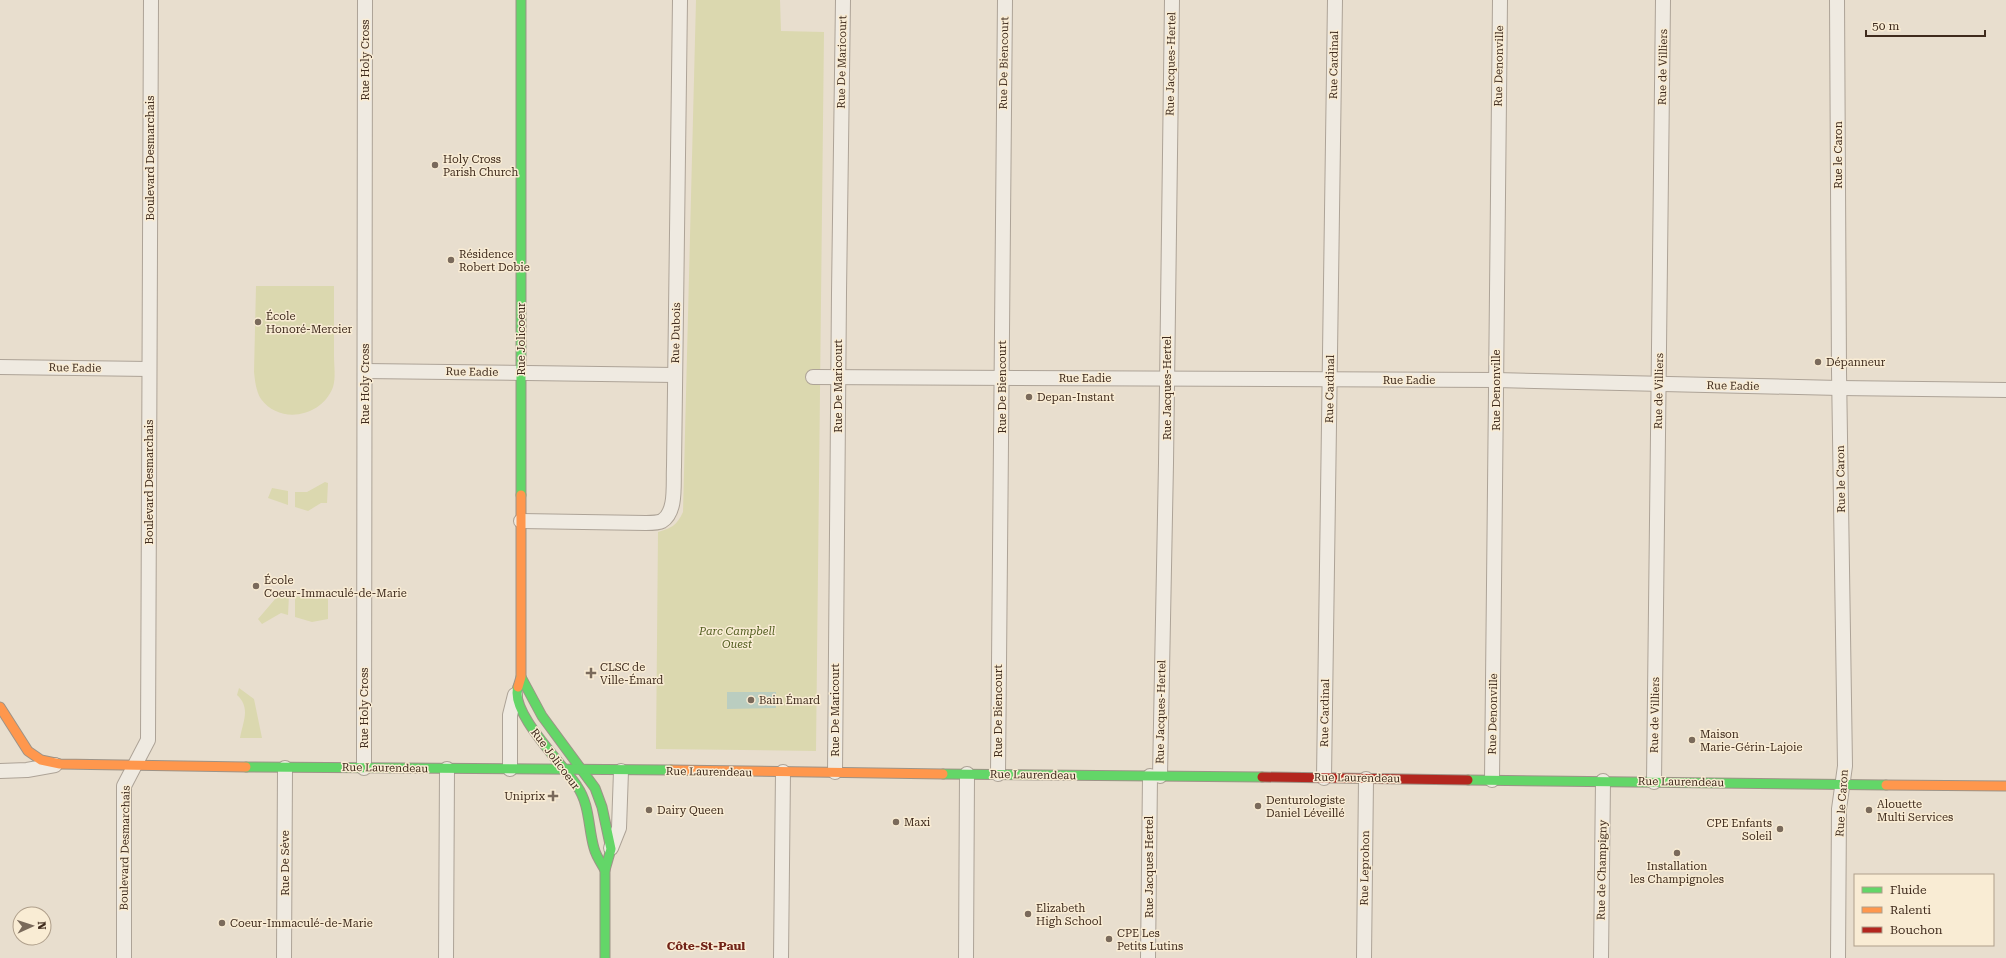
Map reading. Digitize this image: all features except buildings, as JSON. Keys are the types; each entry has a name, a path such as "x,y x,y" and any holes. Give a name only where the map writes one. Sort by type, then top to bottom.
{"street":[{"name":"Boulevard Desmarchais","path":"124,958 124,786 148,740 151,0"},
{"name":"Rue Holy Cross","path":"364,768 365,0"},
{"name":"Rue Jolicoeur","path":"510,769 510,714 521,677 521,0"},
{"name":"Rue Dubois","path":"521,521 646,524 661,522 669,515 672,502 674,467 680,0"},
{"name":"Rue De Maricourt","path":"835,772 843,0"},
{"name":"Rue De Biencourt","path":"998,774 1005,0"},
{"name":"Rue Jacques-Hertel","path":"1155,776 1167,378 1172,0"},
{"name":"Rue Cardinal","path":"1324,778 1335,0"},
{"name":"Rue Denonville","path":"1492,780 1500,0"},
{"name":"Rue de Villiers","path":"1654,782 1663,0"},
{"name":"Rue le Caron","path":"1837,0 1839,388 1845,766 1839,809 1838,958"},
{"name":"Rue Eadie","path":"0,367 149,369"},
{"name":"Rue Eadie","path":"365,371 675,375"},
{"name":"Rue Eadie","path":"813,377 1496,380 1839,388 2006,390"},
{"name":"Rue Jolicoeur","path":"521,677 531,693 542,716 595,788 599,797 611,849"},
{"name":"Rue Jolicoeur","path":"515,694 522,714 578,787 584,800 592,829 594,849 605,870"},
{"name":"Rue Laurendeau","path":"0,706 28,751 41,760 60,764 285,768 835,772 2006,786"},
{"name":"Rue Laurendeau","path":"0,771 26,770 60,764"},
{"name":"Rue De Sève","path":"284,958 285,768"},
{"path":"446,958 447,769"},
{"name":"Rue Jolicoeur","path":"605,958 605,870 619,828 621,771"},
{"path":"781,958 783,772"},
{"path":"966,958 967,774"},
{"name":"Rue Jacques Hertel","path":"1148,958 1155,776"},
{"name":"Rue Leprohon","path":"1364,958 1366,779"},
{"name":"Rue de Champigny","path":"1601,958 1603,781"}],"green space":[{"name":"Parc Campbell Ouest","path":"696,0 780,0 781,31 824,32 816,751 656,749 658,532 674,525 679,520 683,512"},
{"path":"256,286 334,286 334,383 328,397 320,405 310,411 289,415 269,407 259,396 254,372"},
{"path":"325,482 328,483 327,503 321,503 308,511 295,507 295,492 307,492"},
{"path":"272,488 288,491 288,505 268,498"},
{"path":"289,595 288,615 281,613 262,624 258,619 276,598"},
{"path":"328,595 328,619 312,622 295,617 295,596 317,599"},
{"path":"239,688 254,699 262,738 240,738 245,710 244,705 237,695"}],"shaded area":[{"name":"Bain Émard","path":"727,692 776,692 776,708 727,709"}],"traffic: fast":[{"path":"521,0 521,495"},
{"path":"521,677 542,716 595,788 602,807 611,849 605,870 605,958"},
{"path":"518,687 517,698 521,710 529,724 570,776 581,793 587,808 595,851 605,870"},
{"path":"246,767 671,770"},
{"path":"943,774 1262,777"},
{"path":"1468,780 1886,785"}],"traffic: slow":[{"path":"518,687 521,677 521,495"},
{"path":"0,707 28,751 41,760 60,764 246,767"},
{"path":"671,770 943,774"},
{"path":"1886,785 2006,786"}],"traffic: jam":[{"path":"1262,777 1468,780"}],"place":[{"name":"Holy Cross Parish Church","path":"435,165"},
{"name":"Résidence Robert Dobie","path":"451,260"},
{"name":"École Honoré-Mercier","path":"258,322"},
{"name":"Dépanneur","path":"1818,362"},
{"name":"Depan-Instant","path":"1029,397"},
{"name":"École Coeur-Immaculé-de-Marie","path":"256,586"},
{"name":"CLSC de Ville-Émard","path":"591,673"},
{"name":"Bain Émard","path":"751,700"},
{"name":"Maison Marie-Gérin-Lajoie","path":"1692,740"},
{"name":"Uniprix","path":"553,796"},
{"name":"Denturologiste Daniel Léveillé","path":"1258,806"},
{"name":"Dairy Queen","path":"649,810"},
{"name":"Alouette Multi Services","path":"1869,810"},
{"name":"Maxi","path":"896,822"},
{"name":"CPE Enfants Soleil","path":"1780,829"},
{"name":"Installation les Champignoles","path":"1677,853"},
{"name":"Elizabeth High School","path":"1028,914"},
{"name":"Coeur-Immaculé-de-Marie","path":"222,923"},
{"name":"CPE Les Petits Lutins","path":"1109,939"}],"district":[{"name":"Côte-St-Paul","path":"706,946"}]}
